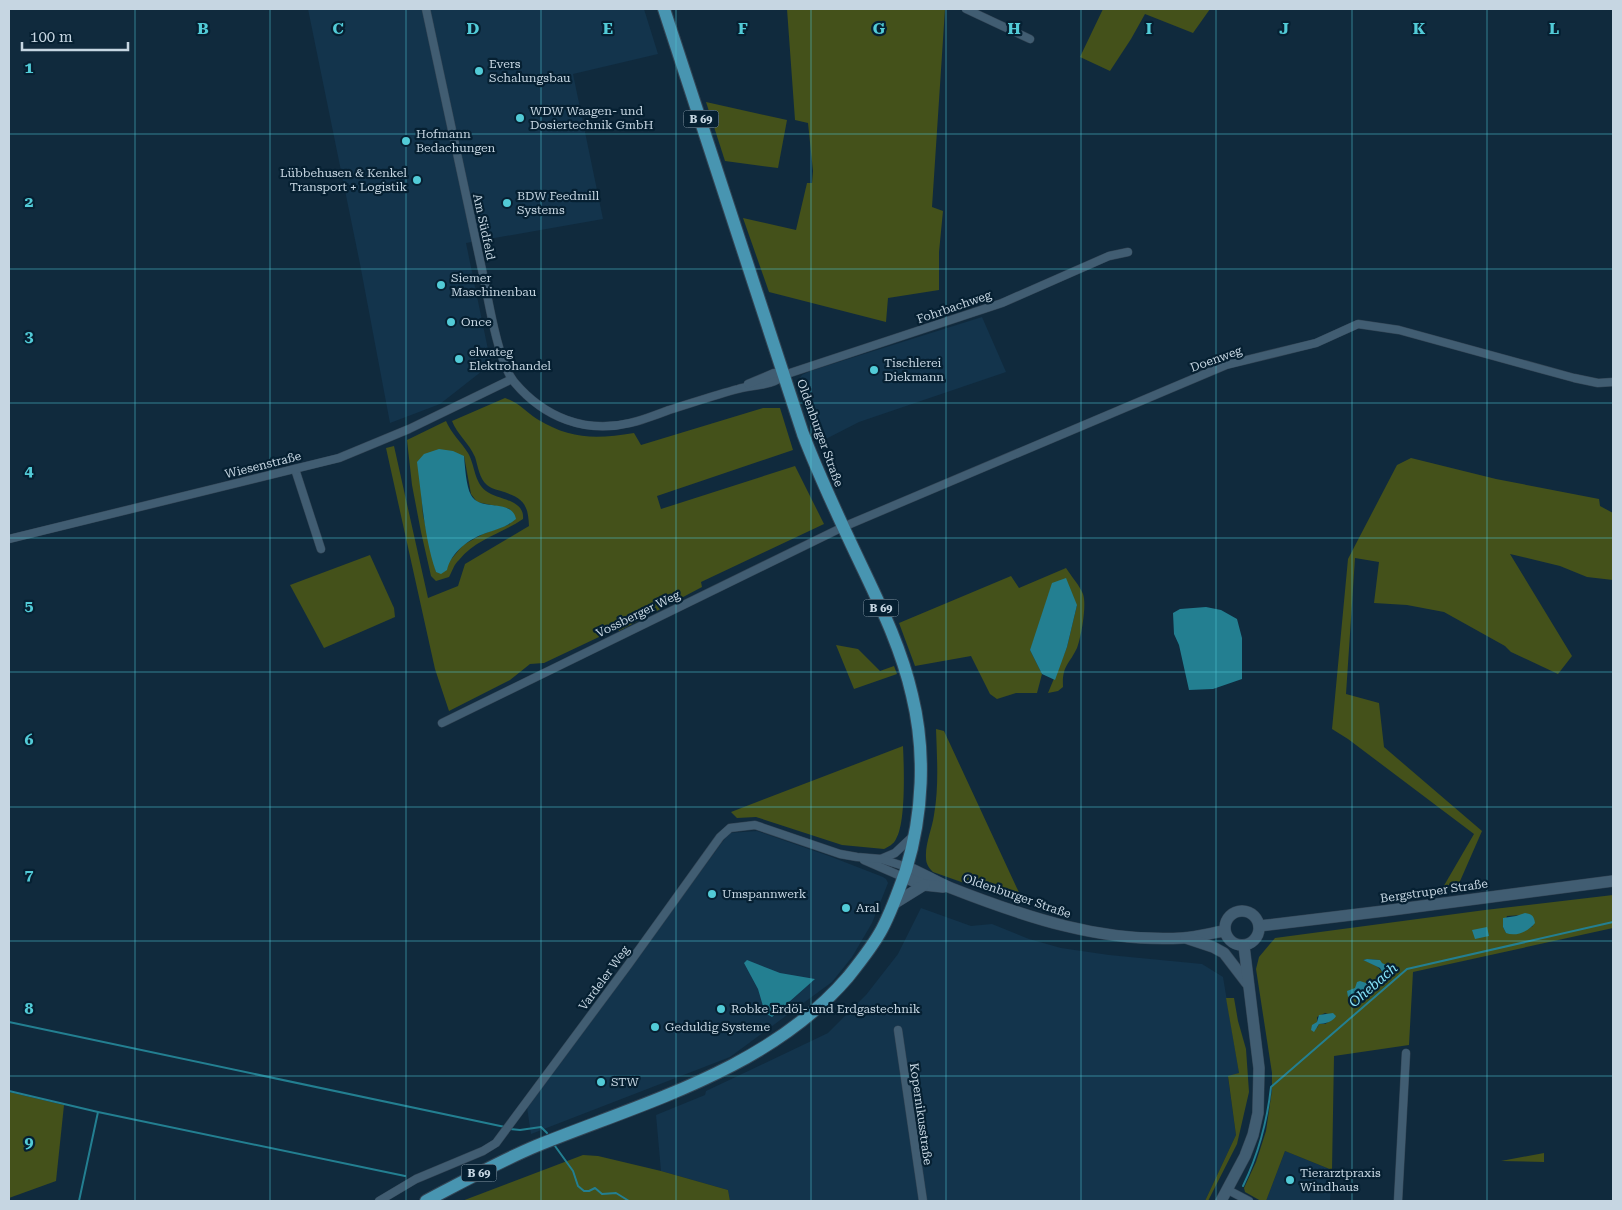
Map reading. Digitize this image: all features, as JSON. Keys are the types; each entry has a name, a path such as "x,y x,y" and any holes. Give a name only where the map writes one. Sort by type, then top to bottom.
{"main road":[{"name":"Oldenburger Straße","path":"664,9 815,465 897,644 913,697 920,746 921,771 919,806 905,872"},
{"name":"Oldenburger Straße","path":"905,872 924,885 950,887"},
{"name":"Oldenburger Straße","path":"905,872 1054,924 1081,931 1142,938 1184,938 1224,931"},
{"name":"B 69","path":"426,1201 483,1171 533,1148 678,1090 737,1063 769,1045 808,1016 839,987 869,950 881,931 894,903 905,872"},
{"name":"Bergstruper Straße","path":"1259,926 1384,912 1613,881"},
{"path":"894,903 924,885"},
{"path":"1239,911 1250,913 1254,916 1259,926 1257,937 1244,946 1238,946 1229,940 1224,931 1226,920 1234,912 1239,911"},
{"path":"1184,938 1214,947 1224,953 1248,984"},
{"path":"1221,1201 1245,1156 1253,1135 1258,1113 1259,1068 1244,946"}],"street":[{"name":"Am Südfeld","path":"426,9 496,336 512,379 528,396 551,414 574,423 598,427 629,423 740,388 777,382 784,375"},
{"path":"966,9 1030,39"},
{"name":"Fohrbachweg","path":"784,375 1002,303 1109,256 1128,252"},
{"name":"Doenweg","path":"843,527 1226,365 1316,343 1358,324 1399,330 1574,378 1598,382 1613,382"},
{"name":"Wiesenstraße","path":"9,539 339,458 446,412 512,379"},
{"path":"295,469 321,549"},
{"name":"Vossberger Weg","path":"442,723 843,527"},
{"name":"Vardeler Weg","path":"379,1201 416,1179 483,1152 496,1143 720,837 730,828 755,825 840,854 881,859 905,872"},
{"path":"881,859 895,853 914,836"},
{"name":"Vardeler Weg","path":"857,857 905,872"},
{"name":"Kopernikusstraße","path":"898,1030 923,1201"},
{"path":"1398,1201 1406,1053"},
{"path":"1228,1190 1248,1201"}],"shaded area":[{"path":"308,9 644,9 658,54 573,74 603,219 466,243 491,364 440,404 390,423 360,264"},
{"path":"982,317 1006,372 859,422 820,442 798,381 802,375"},
{"path":"439,449 453,451 464,456 468,487 475,500 509,509 516,519 467,543 452,557 447,570 441,574 436,572 429,545 417,462 424,454"},
{"path":"1066,578 1077,605 1067,647 1055,680 1042,674 1030,650 1052,583"},
{"path":"1206,607 1221,610 1237,619 1242,638 1242,679 1213,689 1189,690 1179,645 1174,634 1173,613 1180,609"},
{"path":"757,831 829,856 886,879 888,883 872,923 852,957 832,982 730,1057 531,1134 527,1107 729,833"},
{"path":"921,908 971,926 992,924 1029,939 1061,948 1109,955 1202,964 1223,977 1239,1073 1228,1077 1236,1135 1205,1201 730,1201 728,1190 661,1171 656,1115 705,1095 706,1091 828,1033 866,995 898,954"},
{"path":"1525,913 1533,917 1535,923 1526,931 1518,934 1506,933 1503,927 1503,918"},
{"path":"1487,927 1489,936 1475,939 1472,930"},
{"path":"747,960 780,973 815,979 772,1017 765,1013 758,989 744,963"},
{"path":"1363,960 1380,960 1382,963 1393,968 1393,973 1386,979 1380,968"},
{"path":"1357,982 1369,984 1369,988 1348,997 1347,991 1355,988"},
{"path":"1333,1013 1336,1016 1333,1019 1319,1024 1314,1032 1311,1030 1312,1025 1317,1022 1319,1015"},
{"path":"1285,1151 1332,1170 1330,1201 1266,1201"}],"green space":[{"path":"787,9 945,9 932,207 943,211 939,252 939,290 888,298 886,322 769,292 743,218 796,230 807,183 812,183 813,171 808,123 795,120"},
{"path":"1103,9 1210,9 1193,33 1145,14 1110,71 1080,57"},
{"path":"706,102 787,120 778,168 725,161"},
{"path":"505,398 537,419 561,431 596,437 634,433 641,445 763,408 780,408 793,450 657,496 661,509 795,466 824,524 701,582 702,587 619,631 618,628 544,663 530,664 510,680 449,711 435,669 386,448 394,446 428,598 458,586 465,564 529,526 526,507 523,502 515,496 490,487 484,482 475,457 452,421"},
{"path":"446,421 468,453 482,487 491,494 520,507 522,512 523,519 473,547 457,562 449,577 436,581 431,576 421,532 412,485 407,440","holes":["464,456 471,494 477,502 510,509 510,524 483,534 463,545 448,563 436,572 423,515 421,490"]},
{"path":"1411,458 1496,479 1599,499 1600,506 1613,513 1613,580 1587,577 1560,566 1510,554 1572,656 1558,674 1511,652 1505,646 1444,612 1407,605 1374,603 1379,562 1355,558 1346,694 1379,703 1384,747 1482,831 1457,888 1442,889 1474,834 1332,729 1348,559 1397,465"},
{"path":"370,555 394,608 395,617 324,648 290,585"},
{"path":"1066,568 1083,594 1084,613 1077,648 1065,669 1063,687 1058,691 1048,693 1067,647 1077,605 1030,650 1042,674 1037,693 1016,693 997,699 990,694 971,656 915,666 899,623 1011,576 1019,588"},
{"path":"836,645 858,649 880,671 894,666 897,674 854,689"},
{"path":"936,729 944,731 1022,899 1018,902 933,872 927,864 927,847 937,793"},
{"path":"903,746 904,794 901,821 895,841 884,849 842,845 756,817 737,818 731,812"},
{"path":"1613,895 1613,928 1413,972 1409,1045 1334,1056 1332,1170 1285,1151 1266,1201 1261,1201 1245,1192 1244,1188 1256,1162 1266,1131 1272,1090 1272,1073 1256,969 1259,957 1275,938","holes":["1522,915 1533,926 1520,933 1506,933 1503,927 1507,916","1363,960 1380,960 1381,963 1393,968 1384,976 1373,964","1325,1013 1328,1014 1330,1021 1325,1024 1319,1024 1317,1028 1317,1017"]},
{"path":"1226,998 1234,998 1246,1049 1249,1092 1237,1144 1208,1201 1205,1201 1236,1135 1228,1076 1239,1073"},
{"path":"9,1092 64,1105 56,1181 9,1198"},
{"path":"1544,1153 1544,1162 1501,1161"},
{"path":"583,1155 598,1156 661,1171 728,1190 730,1201 462,1201"}],"waterway":[{"name":"Ohebach","path":"1243,1186 1262,1138 1271,1087 1407,969 1613,922"},
{"path":"9,1022 505,1127"},
{"path":"9,1091 98,1112 405,1176"},
{"path":"79,1201 98,1112"},
{"path":"510,1129 520,1130 541,1127 547,1133"},
{"path":"555,1146 573,1171 578,1186 584,1191 595,1188 602,1194 616,1193 629,1201"}],"place":[{"name":"Evers Schalungsbau","path":"479,71"},
{"name":"WDW Waagen- und Dosiertechnik GmbH","path":"520,118"},
{"name":"Hofmann Bedachungen","path":"406,141"},
{"name":"Lübbehusen & Kenkel Transport + Logistik","path":"417,180"},
{"name":"BDW Feedmill Systems","path":"507,203"},
{"name":"Siemer Maschinenbau","path":"441,285"},
{"name":"Once","path":"451,322"},
{"name":"elwateg Elektrohandel","path":"459,359"},
{"name":"Tischlerei Diekmann","path":"874,370"},
{"name":"Umspannwerk","path":"712,894"},
{"name":"Aral","path":"846,908"},
{"name":"Robke Erdöl- und Erdgastechnik","path":"721,1009"},
{"name":"Geduldig Systeme","path":"655,1027"},
{"name":"STW","path":"601,1082"},
{"name":"Tierarztpraxis Windhaus","path":"1290,1180"}]}
